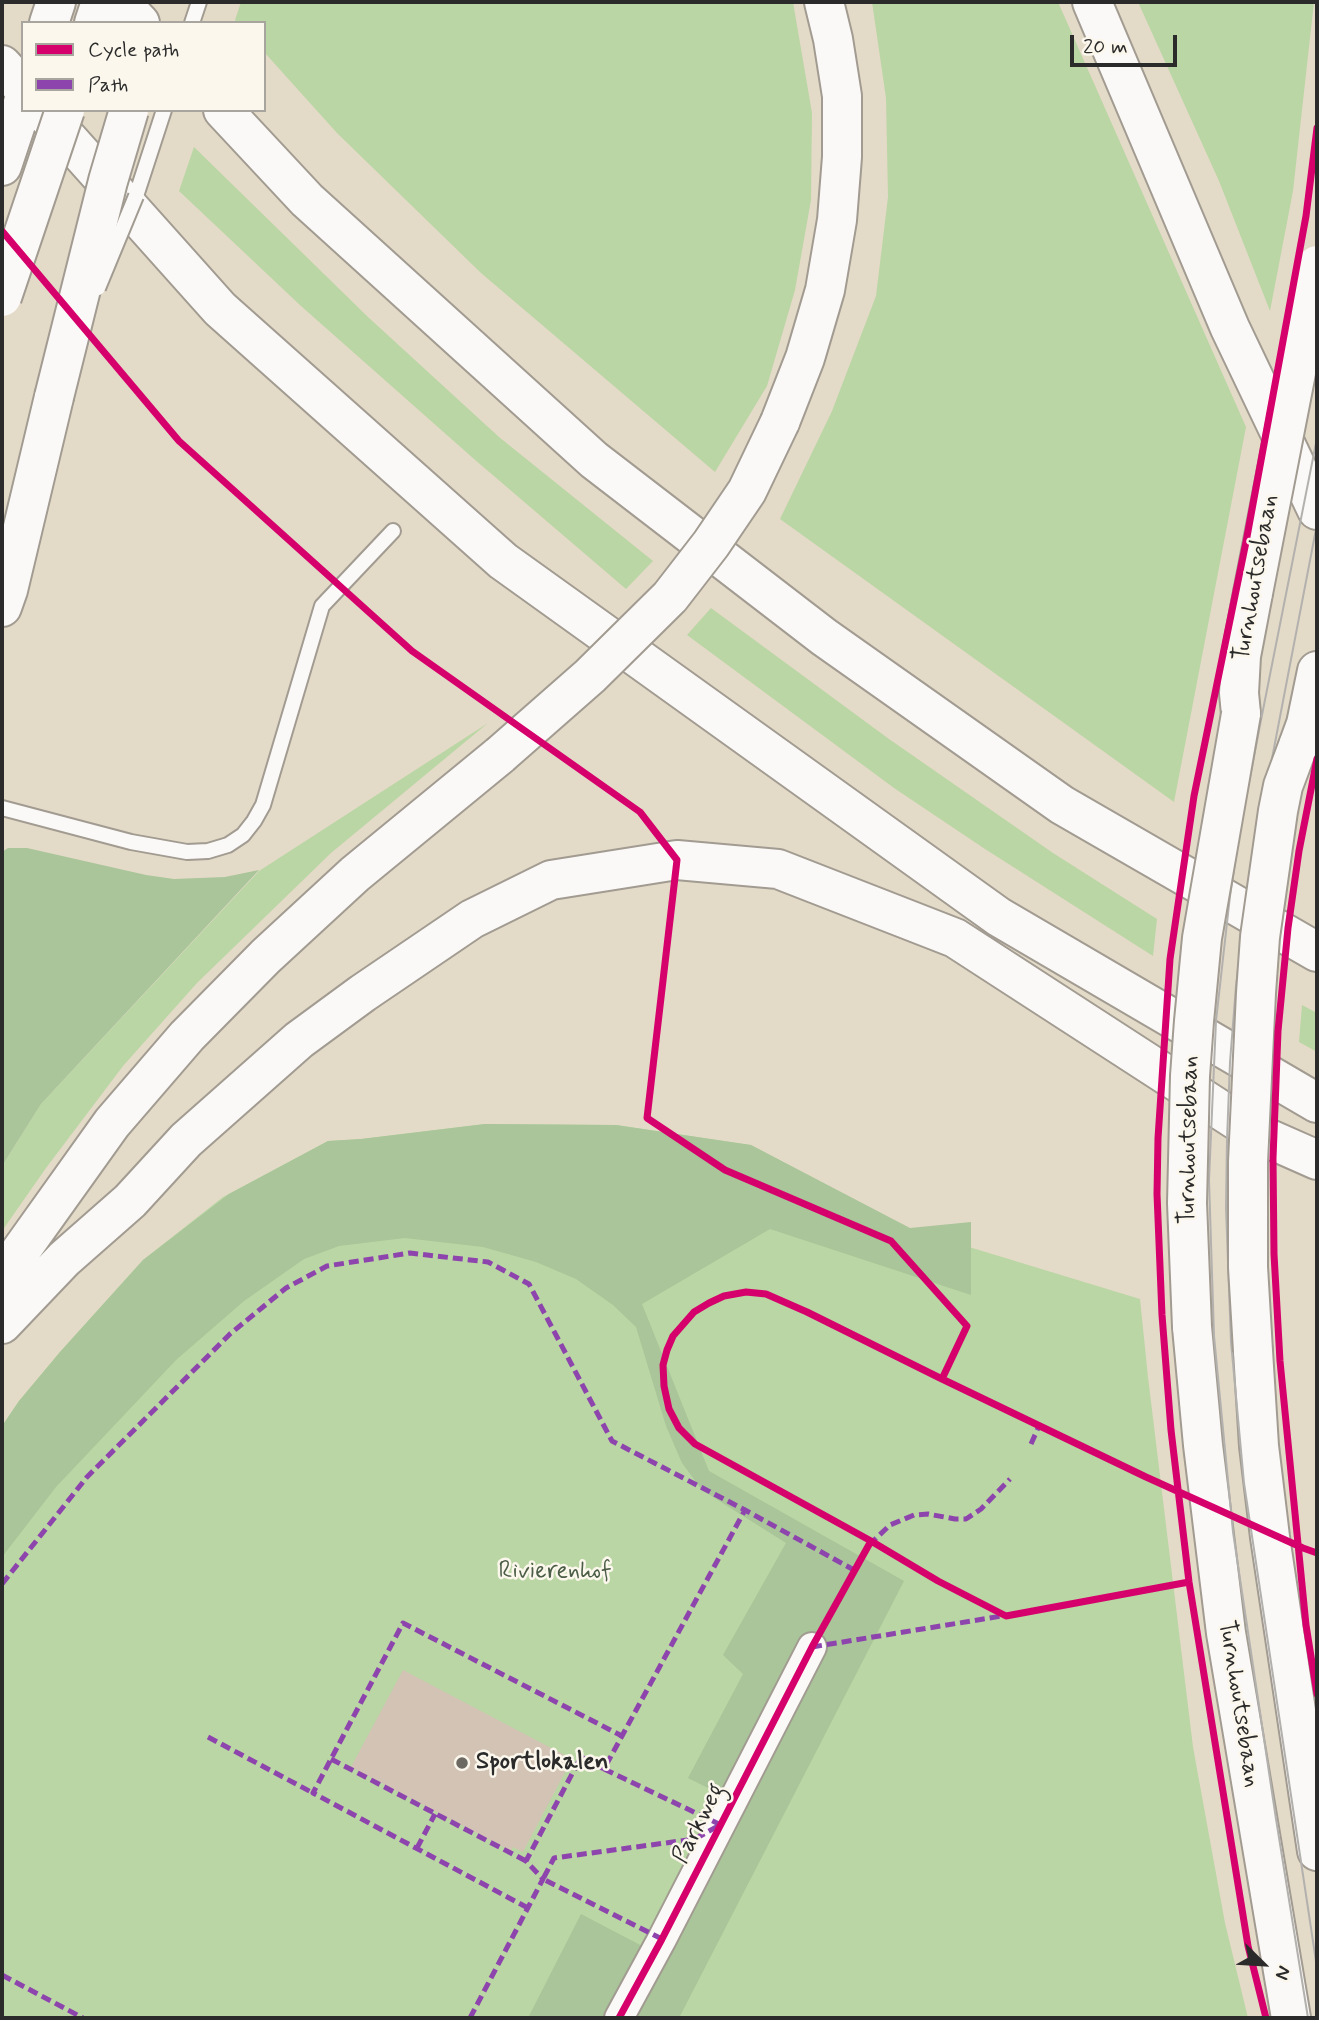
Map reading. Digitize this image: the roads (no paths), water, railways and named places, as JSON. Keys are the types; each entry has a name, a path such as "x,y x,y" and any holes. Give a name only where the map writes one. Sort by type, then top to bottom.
{"main road":[{"path":"50,21 56,2"},
{"path":"95,21 101,2"},
{"path":"120,2 138,21"},
{"path":"157,21 163,2"},
{"path":"2,1277 112,1123 187,1036 266,956 355,874 500,755 590,676 670,597 747,491 780,422 805,358 825,290 837,220 842,157 842,96 824,2"},
{"path":"1092,2 1230,328 1317,510"},
{"path":"2,65 21,86"},
{"path":"2,166 21,109"},
{"path":"45,112 220,309 503,561 999,917 1317,1103"},
{"path":"2,297 64,112"},
{"path":"2,607 108,181 128,112"},
{"path":"225,112 307,200 594,460 824,638 1062,805 1317,952"},
{"name":"Turnhoutsebaan","path":"1291,2018 1226,1633 1201,1432 1192,1327 1187,1203 1190,1076 1202,938 1241,714 1241,656 1317,265"},
{"path":"1314,687 1298,746 1283,786 1260,937 1247,1189 1248,1267 1259,1446 1315,1810 1317,1852"},
{"path":"2,1324 64,1259 130,1201 186,1140 299,1040 362,993 472,919 551,880 677,860 778,869 955,938 1256,1133 1317,1160"}],"street":[{"name":"Parkweg","path":"619,2018 662,1940 812,1647"}],"lane":[{"path":"193,21 199,2"},
{"path":"54,397 136,196 163,112"},
{"path":"2,808 131,842 187,852 208,851 228,845 243,835 263,805 322,606 393,531"}],"tram line":[{"path":"1308,2018 1233,1532 1214,1336 1209,1180 1216,1021 1230,896 1240,830 1317,438"},
{"path":"1317,524 1246,901 1230,1062 1226,1208 1231,1342 1244,1483 1317,1968"}],"place":[{"name":"Sportlokalen","path":"462,1763"}],"park label":[{"name":"Rivierenhof","path":"555,1572"}]}
